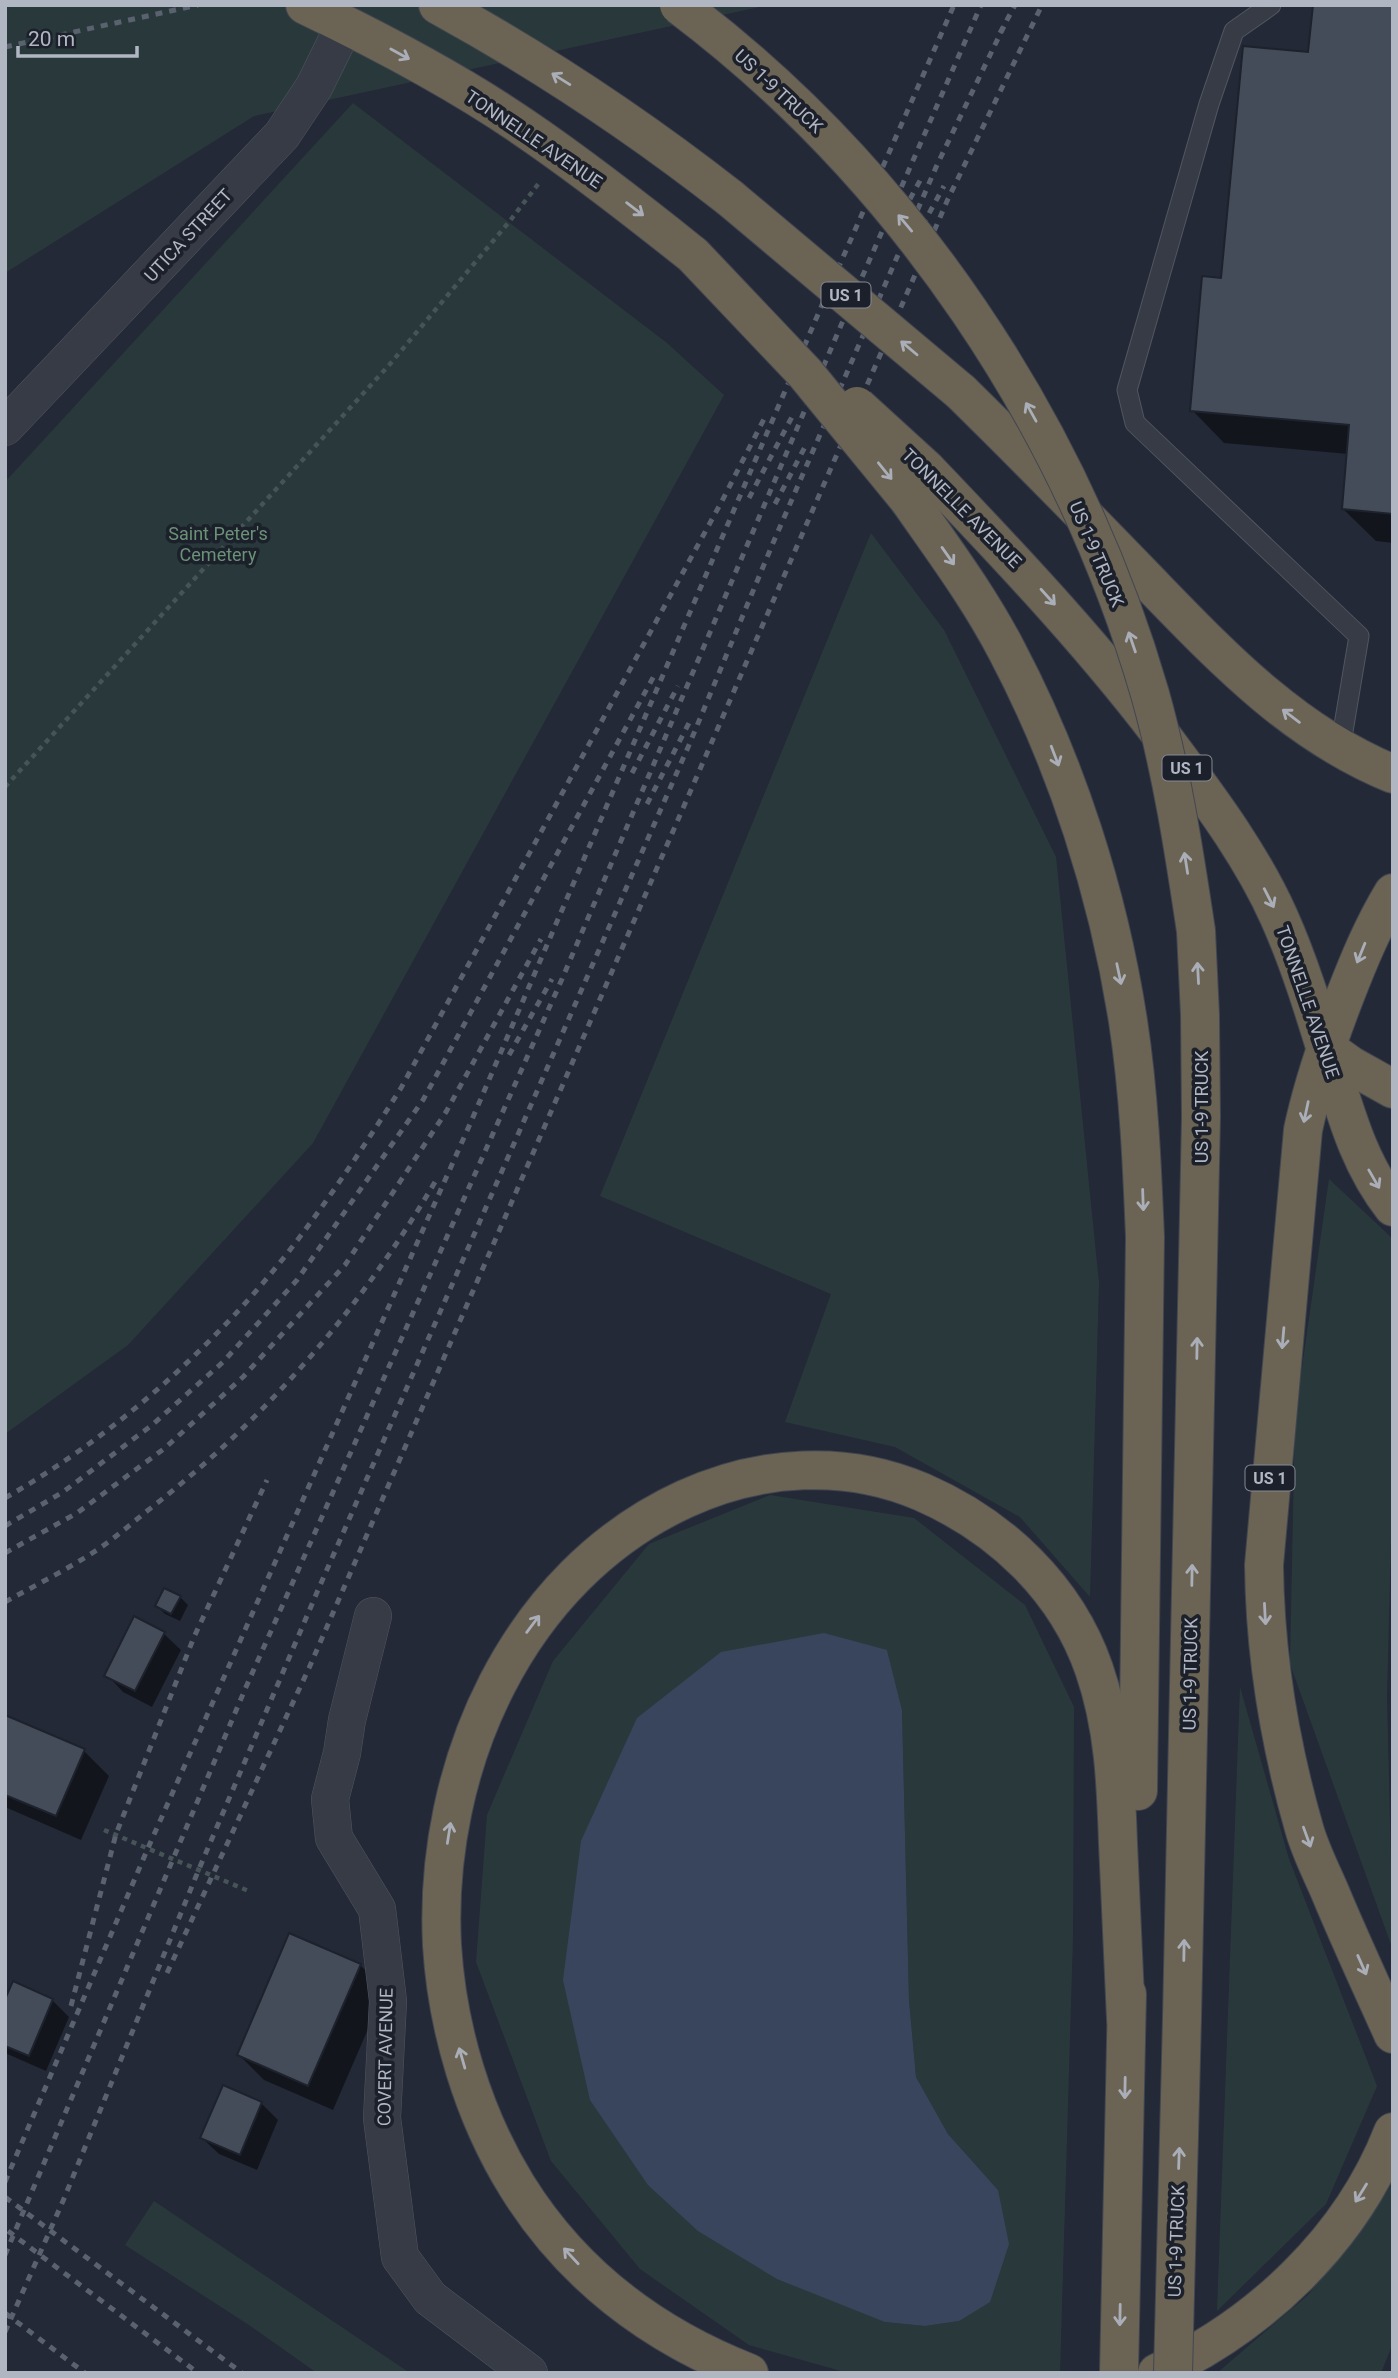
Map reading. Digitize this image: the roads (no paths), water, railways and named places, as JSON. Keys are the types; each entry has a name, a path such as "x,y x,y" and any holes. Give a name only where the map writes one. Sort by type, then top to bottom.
{"highway":[{"name":"TONNELLE AVENUE","path":"305,5 455,85 523,127 640,212 693,255 805,373 917,484 1029,576 1076,628 1156,727 1219,813 1243,851 1279,917 1297,960 1351,1133 1372,1177 1393,1207"},
{"name":"US 1","path":"438,5 497,38 618,116 674,154 730,198 961,392 1252,685 1294,719 1340,749 1393,774"},
{"name":"US 1-9 TRUCK","path":"679,5 775,85 826,134 877,190 924,247 1002,361 1037,424 1100,555 1152,704 1174,796 1196,931 1200,1015 1200,1197 1173,2373"},
{"path":"917,484 1006,648 1041,721 1068,790 1098,886 1112,939 1128,1022 1141,1150 1146,1283 1138,1812 1126,2019 1119,2373"},
{"path":"1393,893 1378,916 1364,947 1325,1047 1393,1090"},
{"name":"US 1","path":"1325,1047 1308,1102 1298,1162 1264,1565 1268,1653 1280,1733 1304,1829 1393,2034"},
{"path":"696,2373 652,2339 599,2285 561,2244 517,2186 471,2088 452,2020 446,1982 442,1906 444,1868 452,1816 468,1753 496,1684 514,1651 560,1591 586,1563 643,1520 673,1504 724,1483 767,1473 797,1470 852,1473 915,1489 962,1511 1010,1545 1061,1605 1081,1639 1093,1666 1110,1727 1114,1758 1126,2019"},
{"path":"1157,2373 1215,2342 1272,2300 1296,2277 1342,2222 1377,2167 1393,2132"},
{"path":"599,2285 666,2334 749,2373"}],"street":[{"name":"UTICA STREET","path":"5,427 282,135 314,87 345,24"},
{"name":"COVERT AVENUE","path":"373,1616 330,1798 334,1838 377,1909 388,2001 382,2118 400,2257 430,2298 528,2373"}],"lane":[{"path":"1271,5 1234,31 1209,104 1127,390 1135,423 1359,636 1340,749"}],"water":[{"path":"824,1633 887,1650 902,1710 909,2000 916,2077 948,2134 998,2190 1009,2244 990,2302 959,2321 925,2326 885,2322 777,2279 698,2231 648,2185 590,2100 563,1980 581,1841 637,1718 721,1652"}],"railway":[{"path":"5,47 198,5"},
{"path":"5,2182 148,1848 470,1124 954,5"},
{"path":"5,2255 246,1687 562,979 981,5"},
{"path":"1000,33 1015,5"},
{"path":"167,1973 309,1668 948,199 1042,5"},
{"path":"5,2332 63,2201 199,1869 318,1590 689,745 773,543 937,165 1004,26"},
{"path":"890,236 923,175"},
{"path":"909,250 944,186"},
{"path":"749,498 793,415"},
{"path":"5,1498 45,1474 121,1420 157,1390 225,1325 286,1255 360,1152 401,1088 722,501 764,419"},
{"path":"775,504 806,445"},
{"path":"5,1526 63,1492 152,1425 223,1362 297,1280 423,1100 655,674"},
{"path":"632,773 678,686"},
{"path":"647,804 689,723"},
{"path":"5,1553 77,1513 165,1448 243,1377 345,1265 446,1112 541,939"},
{"path":"509,1055 552,979"},
{"path":"5,1602 104,1545 232,1439 342,1319 375,1275 435,1182"},
{"path":"71,2006 116,1834 194,1637 267,1480"},
{"path":"5,2197 242,2373"},
{"path":"8,2231 198,2373"},
{"path":"5,2313 85,2373"}],"park label":[{"name":"Saint Peter's Cemetery","path":"218,543"}]}
